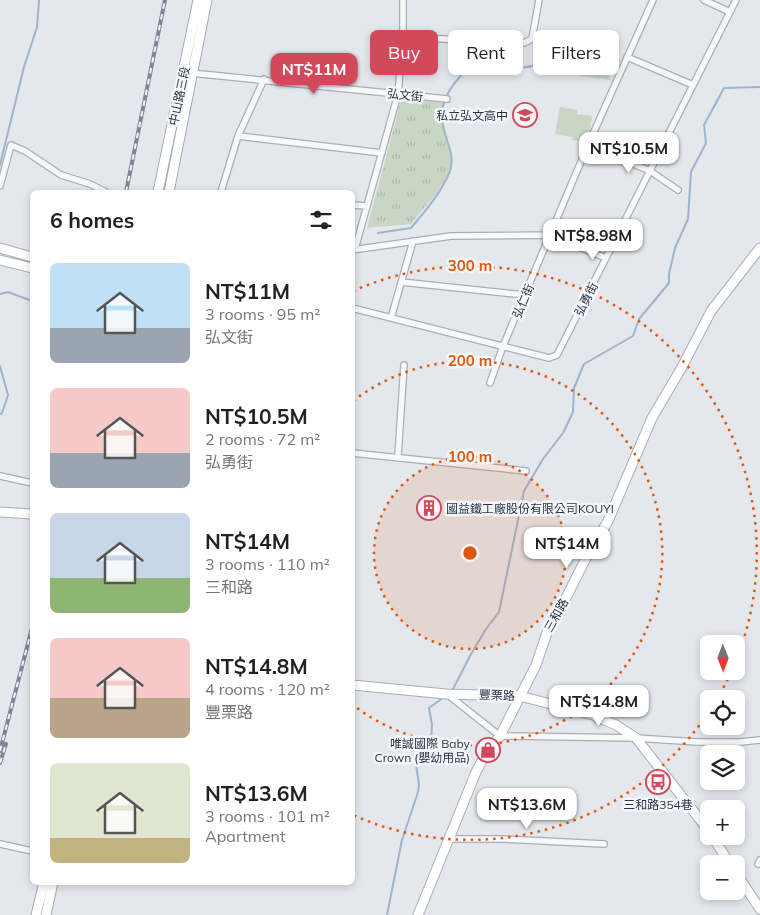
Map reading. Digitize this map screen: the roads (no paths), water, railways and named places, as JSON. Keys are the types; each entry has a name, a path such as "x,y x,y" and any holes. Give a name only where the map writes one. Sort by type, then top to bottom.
{"street":[{"name":"中山路三段","path":"169,190 198,0"},
{"name":"中山路三段","path":"158,190 206,0"},
{"path":"403,0 403,30"},
{"path":"438,39 524,43 532,38 539,0"},
{"name":"弘仁街","path":"490,383 503,346 588,144 652,0"},
{"path":"704,0 730,12"},
{"name":"弘勇街","path":"355,309 549,358 557,355 736,0"},
{"path":"627,57 693,85"},
{"name":"弘文街","path":"188,72 447,99"},
{"path":"355,246 398,94 400,75"},
{"path":"222,190 238,136 264,79"},
{"path":"238,136 382,153"},
{"path":"588,144 650,172 678,190"},
{"path":"0,186 11,145 25,151 61,175 90,184 102,190"},
{"path":"355,205 366,206"},
{"path":"355,250 451,236 550,235 606,258"},
{"path":"391,318 413,241"},
{"path":"0,248 30,256"},
{"name":"三和路","path":"418,915 476,772 485,755 500,736 536,665 549,627 556,618 586,558 608,521 652,418 711,311 760,248"},
{"path":"0,260 30,268"},
{"path":"401,282 525,295"},
{"path":"398,456 404,365"},
{"path":"355,453 526,470"},
{"path":"0,476 30,483"},
{"path":"0,512 30,514"},
{"name":"豐栗路","path":"355,685 446,694 520,696 593,715 616,725 636,738 700,820"},
{"path":"446,694 500,736 636,738 698,742 760,740"},
{"path":"449,839 504,839 604,844"},
{"path":"0,844 30,851"},
{"path":"36,915 43,885"},
{"path":"46,915 52,885"},
{"path":"745,886 760,909"}],"waterway":[{"path":"0,165 24,67 37,27 39,0"},
{"path":"378,233 411,228 433,201 447,179 451,158 442,119 444,102 455,82 469,64 479,56 489,55 514,66 533,66"},
{"path":"452,691 471,654 499,612 524,491 543,459 563,433 573,412 574,388 584,364 633,336 639,319 669,283 669,274 675,248 688,219 691,172 706,143 704,125 724,88 760,87"},
{"path":"0,294 8,292 30,300"},
{"path":"0,366 8,395 0,414"},
{"path":"387,915 402,840 418,792 416,764 431,744 432,725 429,708 444,697"}],"railway":[{"path":"126,190 165,0"},
{"path":"0,751 30,636"},
{"path":"0,763 6,744"}],"place":[{"name":"私立弘文高中","path":"525,115"},
{"name":"國益鐵工廠股份有限公司KOUYI","path":"429,508"},
{"name":"唯誠國際 Baby Crown (嬰幼用品)","path":"488,750"},
{"name":"三和路354巷","path":"658,782"}]}
